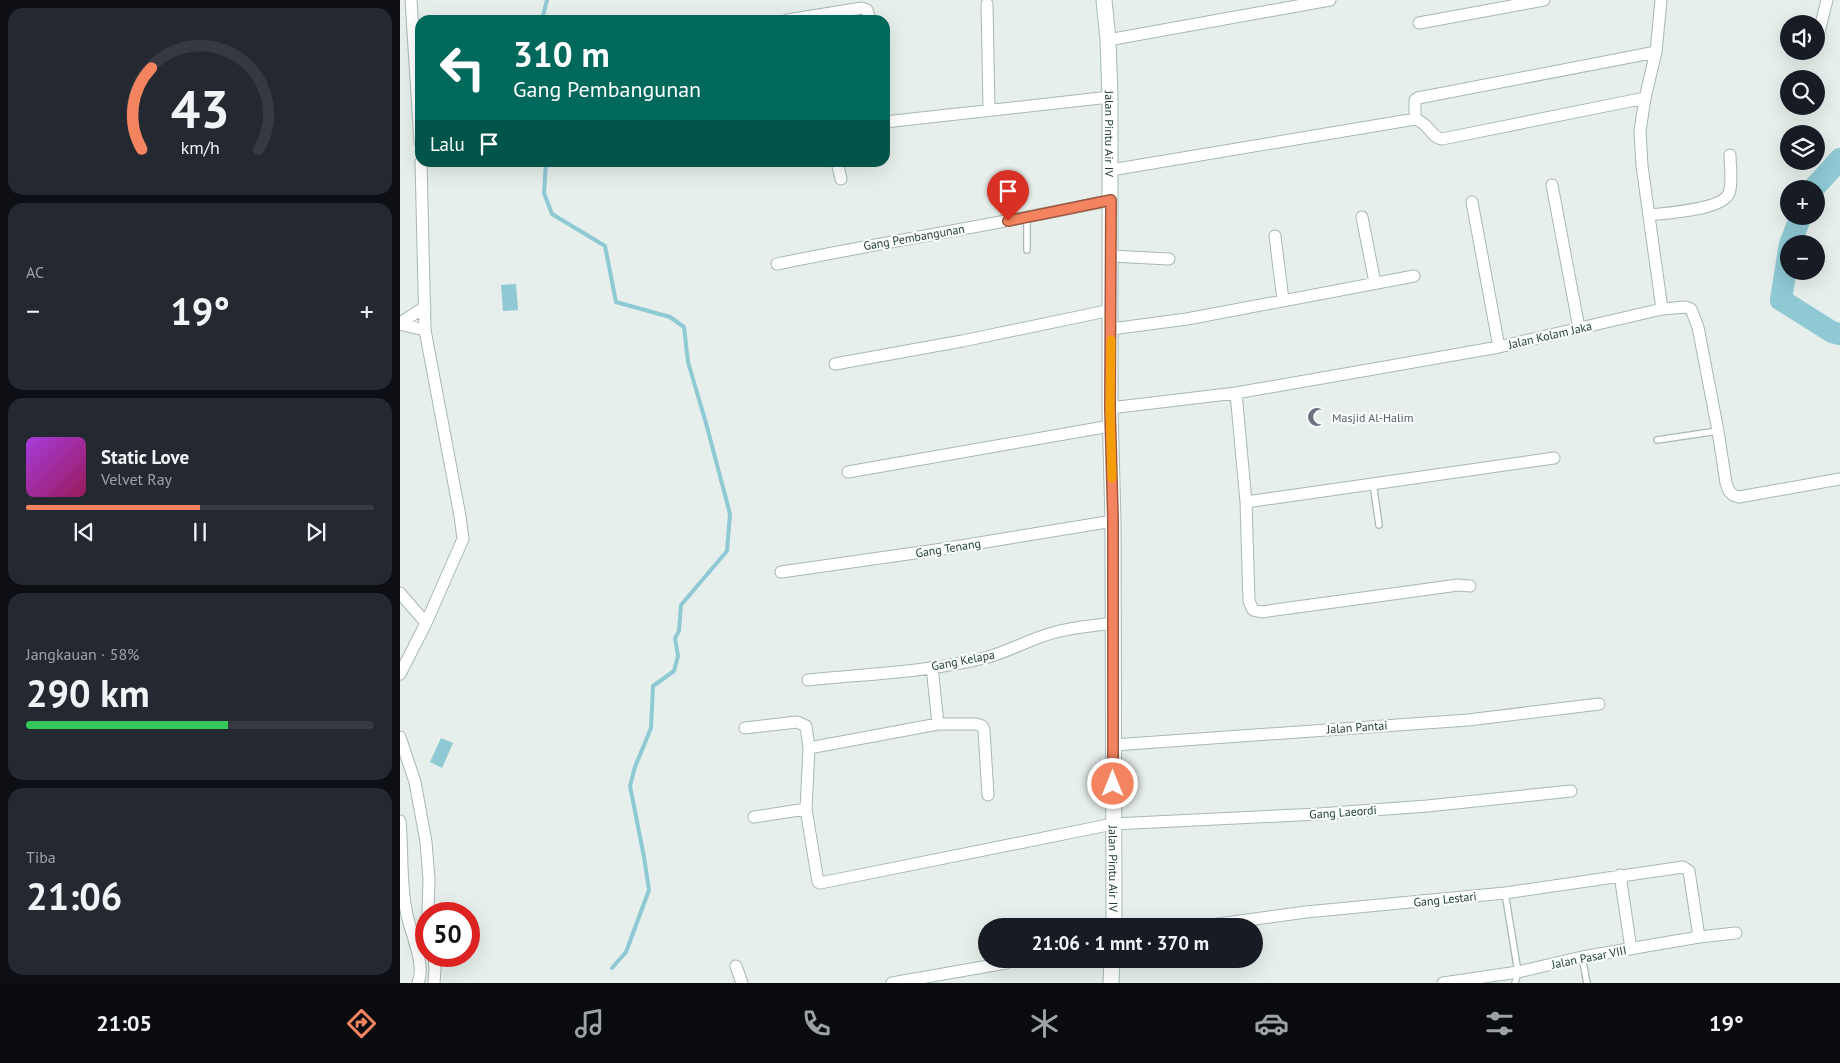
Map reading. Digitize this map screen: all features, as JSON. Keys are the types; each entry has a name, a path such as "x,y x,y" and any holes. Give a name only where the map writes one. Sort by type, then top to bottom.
{"main road":[{"name":"Jalan Pintu Air IV","path":"1104,0 1108,40 1111,170 1110,426 1113,520 1114,918"},
{"path":"1111,983 1112,968"}],"street":[{"path":"411,0 415,63"},
{"path":"1108,40 1330,0"},
{"path":"1419,23 1544,0"},
{"path":"1661,0 1656,52 1645,98 1640,131 1642,166 1662,309"},
{"path":"1823,15 1827,0"},
{"path":"987,4 989,110"},
{"path":"818,15 862,8 867,10 868,15"},
{"path":"1415,119 1414,104 1418,98 1656,52"},
{"path":"890,121 1110,97"},
{"path":"1111,170 1415,119 1425,124 1436,137 1442,139 1645,98"},
{"path":"1649,215 1698,208 1715,204 1725,199 1730,193 1730,155"},
{"path":"400,674 426,623 463,539 425,330 421,167"},
{"path":"838,167 841,179"},
{"path":"1552,185 1580,328"},
{"name":"Gang Pembangunan","path":"776,264 854,248 1028,218 1111,200"},
{"path":"1472,202 1498,347"},
{"path":"1362,217 1375,283"},
{"path":"1276,236 1283,300"},
{"path":"1111,256 1169,259"},
{"path":"1111,328 1187,319 1414,276"},
{"path":"400,323 425,307"},
{"name":"Jalan Kolam Jaka","path":"1110,408 1236,393 1498,347 1662,309 1686,307 1694,314 1698,327 1726,483 1733,495 1739,497 1840,479"},
{"path":"835,364 962,341 1111,310"},
{"path":"400,323 425,330"},
{"path":"1236,393 1246,502 1249,601 1253,610 1275,610 1458,585 1470,586"},
{"path":"848,472 1110,426"},
{"path":"1246,502 1554,458"},
{"name":"Gang Tenang","path":"781,572 936,550 1113,520"},
{"path":"400,592 426,623"},
{"name":"Gang Kelapa","path":"808,680 932,667 999,654 1056,632 1113,623"},
{"path":"932,667 938,724"},
{"name":"Jalan Pantai","path":"1114,745 1468,720 1599,704"},
{"path":"745,728 797,722 806,726 809,748 806,809 754,817"},
{"path":"809,748 938,724 976,724 982,726 984,730 988,795"},
{"path":"400,737 415,782 426,842 429,879 428,902"},
{"name":"Gang Laeordi","path":"806,809 818,882 820,883 1113,824 1319,814 1427,806 1571,791"},
{"path":"400,821 407,913 418,955 419,980"},
{"name":"Gang Lestari","path":"1262,918 1505,893 1620,875 1687,868 1699,937"},
{"path":"1620,875 1630,949"},
{"path":"407,913 415,912"},
{"name":"Jalan Pasar VIII","path":"1443,983 1517,977 1582,958 1699,937 1736,933"},
{"path":"736,966 742,983"},
{"path":"434,967 435,982"},
{"path":"892,983 933,979 980,968"}],"lane":[{"path":"1027,250 1028,218"},
{"path":"1658,440 1718,431"},
{"path":"1372,484 1379,525"},
{"path":"1505,893 1517,977"},
{"path":"1582,958 1587,983"},
{"path":"419,980 435,982"}],"water":[{"path":"516,284 518,310 503,311 501,285"},
{"path":"441,738 453,743 442,768 430,762"}],"waterway":[{"path":"543,15 547,0"},
{"path":"1821,180 1840,159"},
{"path":"546,167 544,193 552,214 605,246 616,302 670,317 684,327 688,362 730,514 727,551 681,605 679,631 675,638 678,656 674,671 653,686 651,728 635,767 630,786 649,890 626,952 612,968"},
{"path":"1794,235 1797,225"},
{"path":"1784,280 1781,300 1832,332 1840,334"}],"slow traffic":[{"path":"1111,340 1112,478"}],"place":[{"name":"Masjid Al-Halim","path":"1317,417"}],"route":[{"path":"1008,221 1111,200 1110,408 1113,520 1113,784"}]}
